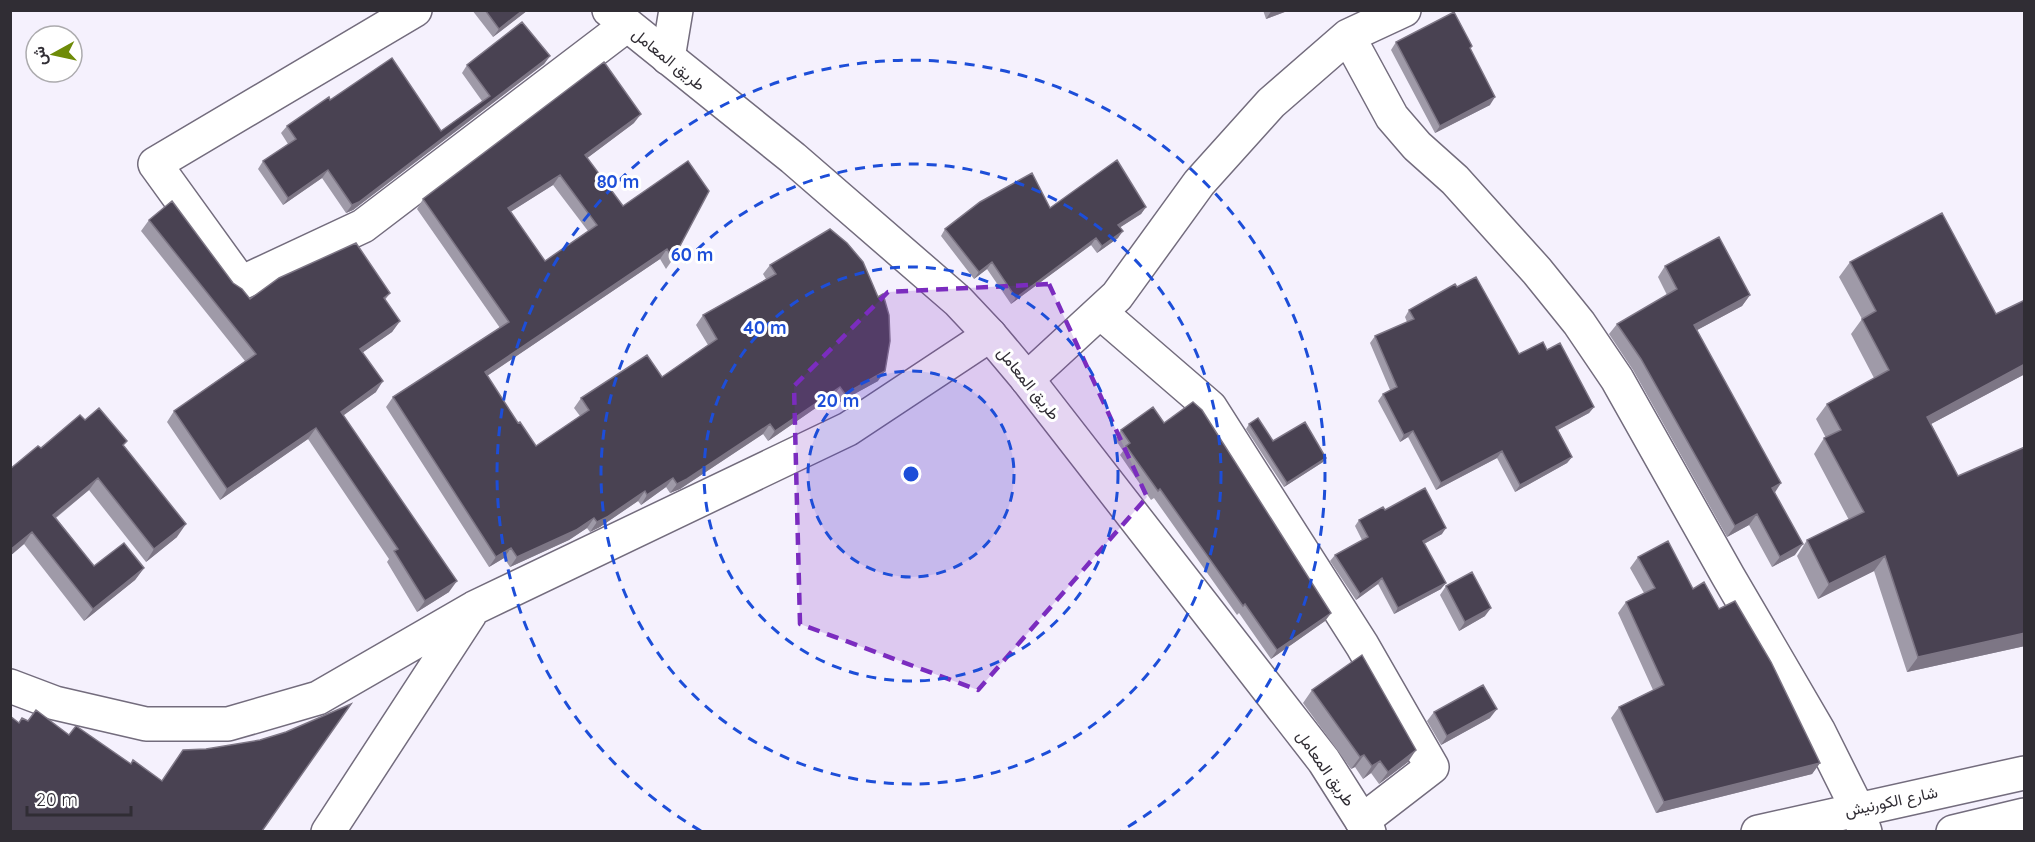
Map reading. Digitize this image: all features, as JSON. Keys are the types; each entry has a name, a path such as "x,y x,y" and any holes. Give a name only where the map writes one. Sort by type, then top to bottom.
{"street":[{"path":"415,10 155,164 241,283 363,226 618,17"},
{"path":"668,58 676,10"},
{"path":"1027,379 1117,296 1198,183 1271,104 1348,36 1404,10"},
{"name":"طريق المعامل","path":"618,17 793,158 958,301 990,335 1027,379 1324,761 1366,826"},
{"path":"1348,36 1392,117 1417,146 1455,180 1536,271 1579,324 1617,379 1818,730 1861,820"},
{"path":"1100,312 1210,407 1362,645 1432,767 1366,826"},
{"path":"10,686 55,703 146,724 228,724 318,698 474,608 848,429 990,335"},
{"path":"328,831 474,608"},
{"name":"شارع الكورنيش","path":"1758,831 1861,820 2025,773"},
{"path":"1953,831 2025,815"}],"highlighted area":[{"path":"1049,284 1147,497 978,690 800,624 794,386 888,292"}],"building":[{"path":"485,10 523,10 499,29"},
{"path":"1454,12 1495,97 1440,126 1396,42"},
{"path":"522,22 550,56 359,202 352,205 328,170 288,198 263,161 296,139 287,126 392,58 441,131 490,96 467,65"},
{"path":"604,62 641,114 585,155 623,206 688,161 709,191 673,259 667,249 485,372 536,446 589,410 581,398 647,355 662,377 717,339 703,315 776,274 770,265 830,229 847,243 863,262 878,297 883,294 889,315 890,341 885,371 845,394 840,387 775,431 770,424 677,484 673,478 647,495 645,491 607,517 597,522 594,518 576,530 517,557 511,548 496,557 393,397 509,322 423,199","holes":["560,175 597,225 545,261 508,208"]},
{"path":"1117,160 1146,207 1118,225 1123,231 1102,246 1096,238 1016,298 992,262 979,272 945,229 980,202 1032,173 1050,208"},
{"path":"172,201 233,283 250,299 279,278 356,243 390,293 384,298 400,321 360,349 383,381 341,412 457,581 425,601 394,551 398,549 316,428 227,489 174,411 256,354 149,220"},
{"path":"1942,213 1996,314 2025,300 2025,364 1927,417 1958,476 2025,447 2025,633 1918,657 1885,556 1829,584 1807,540 1864,512 1824,438 1841,430 1827,404 1889,370 1862,319 1876,311 1850,262"},
{"path":"1719,237 1750,295 1694,325 1781,483 1772,488 1803,544 1780,557 1757,514 1735,526 1641,359 1617,324 1677,289 1665,266"},
{"path":"1476,277 1519,354 1543,342 1547,350 1560,343 1594,407 1556,427 1572,457 1520,485 1502,451 1441,483 1413,431 1404,435 1383,394 1397,387 1375,336 1414,319 1409,310 1455,284 1457,287"},
{"path":"1193,402 1202,410 1331,613 1277,650 1126,446 1130,443 1121,430 1153,407 1164,423"},
{"path":"99,408 127,441 123,445 186,524 154,549 98,478 53,515 94,566 124,543 144,568 93,609 32,532 10,550 10,469 38,446 41,448 80,415 85,420"},
{"path":"1258,418 1273,441 1305,422 1326,458 1287,483 1249,424"},
{"path":"1425,488 1446,528 1423,541 1446,583 1398,608 1382,578 1360,594 1335,555 1368,537 1359,520 1383,507 1385,510"},
{"path":"1668,541 1693,589 1704,582 1719,609 1735,601 1771,662 1820,763 1664,802 1619,707 1664,685 1626,602 1655,588 1638,557"},
{"path":"1472,572 1491,608 1465,622 1446,586"},
{"path":"1362,655 1416,750 1388,772 1380,761 1372,766 1364,755 1360,757 1312,690"},
{"path":"1483,685 1497,709 1447,736 1434,712"},
{"path":"351,704 262,831 10,831 10,716 19,723 22,718 28,721 36,710 69,735 76,726 131,764 133,760 162,781 183,750 206,749 260,740 286,732"}]}
